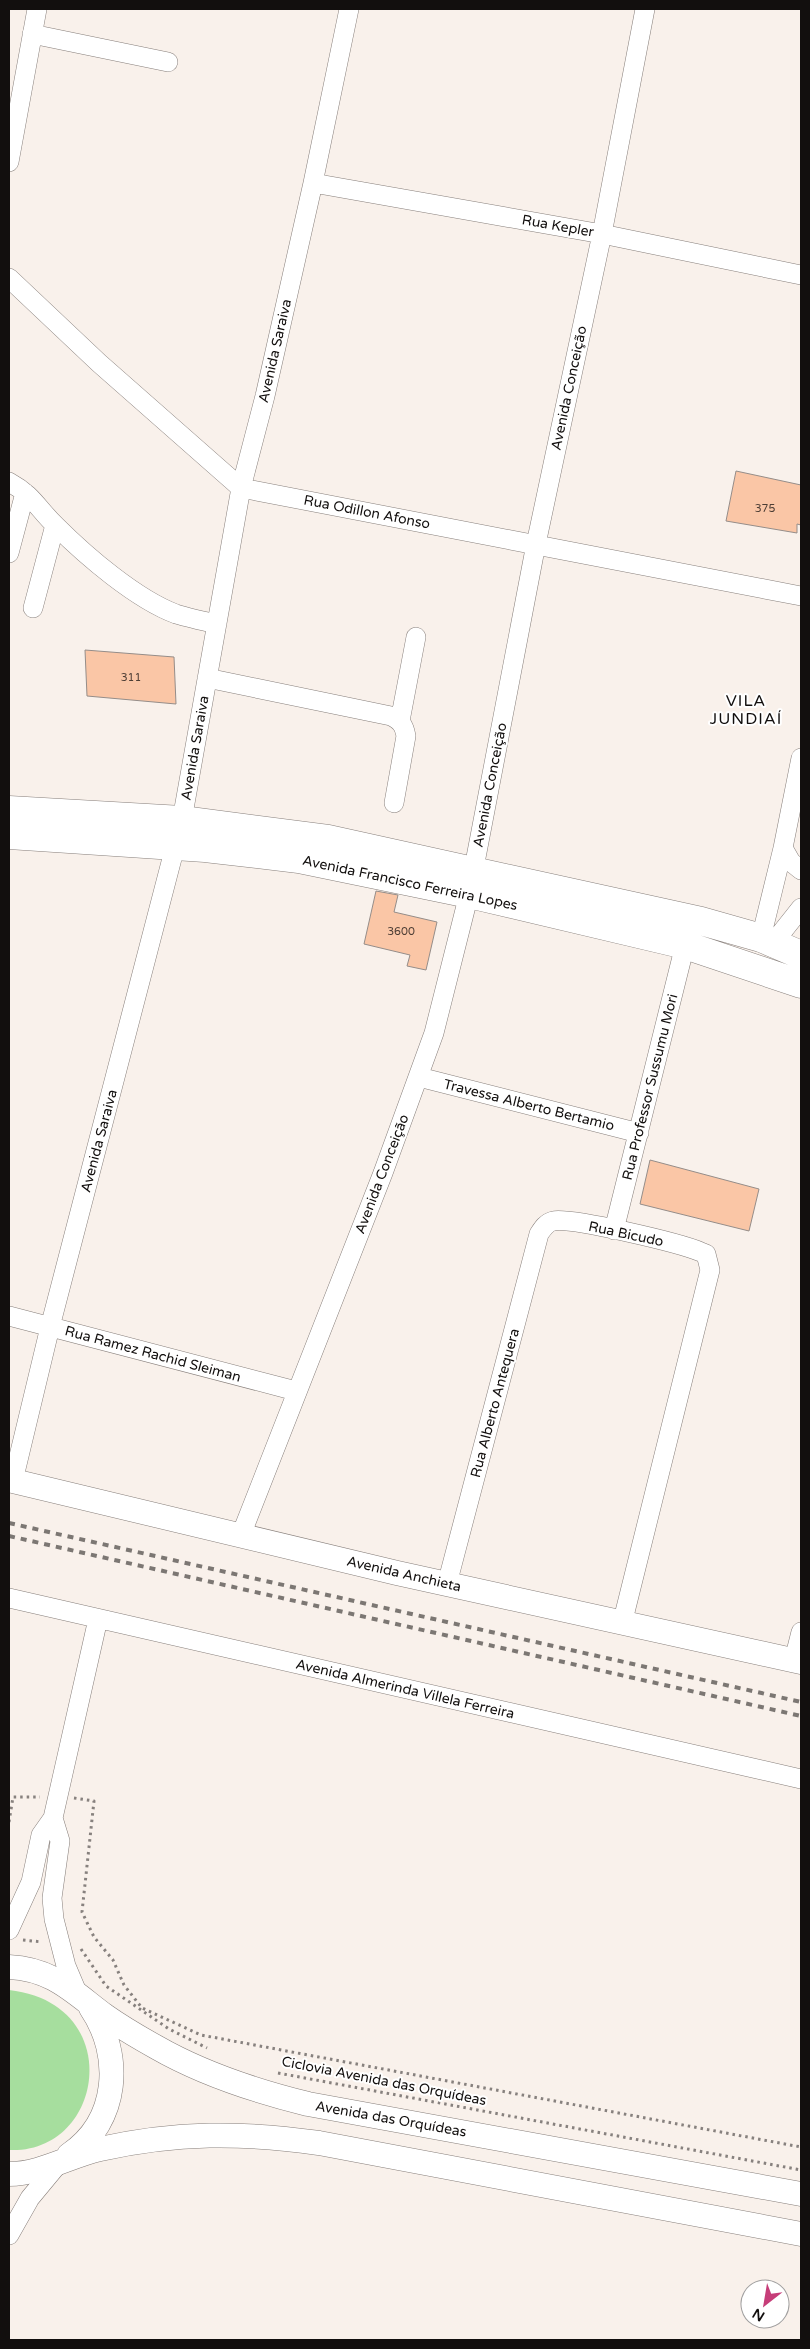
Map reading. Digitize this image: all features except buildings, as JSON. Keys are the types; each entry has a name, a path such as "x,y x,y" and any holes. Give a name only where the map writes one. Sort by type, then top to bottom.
{"highway":[{"name":"Avenida Francisco Ferreira Lopes","path":"9,810 182,820 328,839 685,945 801,984"},
{"name":"Avenida Francisco Ferreira Lopes","path":"9,835 176,846 299,859 471,882 701,921 768,940 801,955"},
{"path":"685,945 758,953 768,940"}],"main road":[{"name":"Avenida Anchieta","path":"11,1481 447,1584 622,1624 798,1661"},
{"name":"Avenida das Orquídeas","path":"9,1967 42,1972 60,1980 132,2034 223,2078 263,2093 308,2104 801,2194"},
{"path":"62,2160 83,2144 96,2128 105,2110 112,2084 109,2043 98,2018 80,1996"},
{"path":"9,2174 28,2173 98,2149 165,2137 218,2133 279,2137 374,2153 801,2234"}],"street":[{"path":"9,162 37,9"},
{"name":"Avenida Saraiva","path":"11,1481 182,820 241,488 265,396 350,9"},
{"name":"Avenida Conceição","path":"241,1535 296,1391 380,1182 434,1033 471,882 536,544 602,234 645,9"},
{"path":"32,34 168,62"},
{"name":"Rua Kepler","path":"313,183 602,234 801,275"},
{"path":"9,278 99,363 241,488"},
{"path":"9,482 39,505 55,525 124,584 176,614 217,624"},
{"name":"Rua Odillon Afonso","path":"241,488 801,596"},
{"path":"9,554 25,493"},
{"path":"33,608 55,525"},
{"path":"400,721 416,637"},
{"path":"207,678 391,716 400,721 404,726 406,736 394,804"},
{"path":"768,940 783,848 801,758"},
{"path":"783,848 791,862 801,870"},
{"path":"768,940 801,908"},
{"name":"Rua Professor Sussumu Mori","path":"614,1230 685,945"},
{"name":"Travessa Alberto Bertamio","path":"419,1077 639,1132"},
{"name":"Rua Bicudo","path":"546,1224 567,1221 695,1249 706,1254 710,1270 622,1624"},
{"name":"Rua Alberto Antequera","path":"447,1584 536,1242 546,1224"},
{"name":"Rua Ramez Rachid Sleiman","path":"9,1316 296,1391"},
{"name":"Avenida Almerinda Villela Ferreira","path":"9,1598 801,1779"},
{"path":"14,1934 31,1882 41,1835 53,1818 98,1619"},
{"path":"798,1661 801,1632"},
{"path":"53,1818 60,1840 52,1898 54,1919 59,1941 80,1996"},
{"path":"9,2235 30,2198 62,2160"}],"path":[{"path":"9,1822 13,1798 58,1796 94,1801 82,1912 94,1937 113,1960 124,1985 142,2008 166,2021 201,2035 801,2147"},
{"path":"14,1934 51,1943 74,1937 93,1969 106,1986 169,2029 214,2051"},
{"name":"Ciclovia Avenida das Orquídeas","path":"272,2072 801,2170"}],"green space":[{"path":"9,1990 47,2001 72,2021 86,2047 89,2076 82,2105 66,2129 41,2145 9,2150"}],"railway":[{"path":"9,1523 801,1702"},
{"path":"9,1536 801,1716"}],"district":[{"name":"VILA JUNDIAÍ","path":"746,710"}]}
